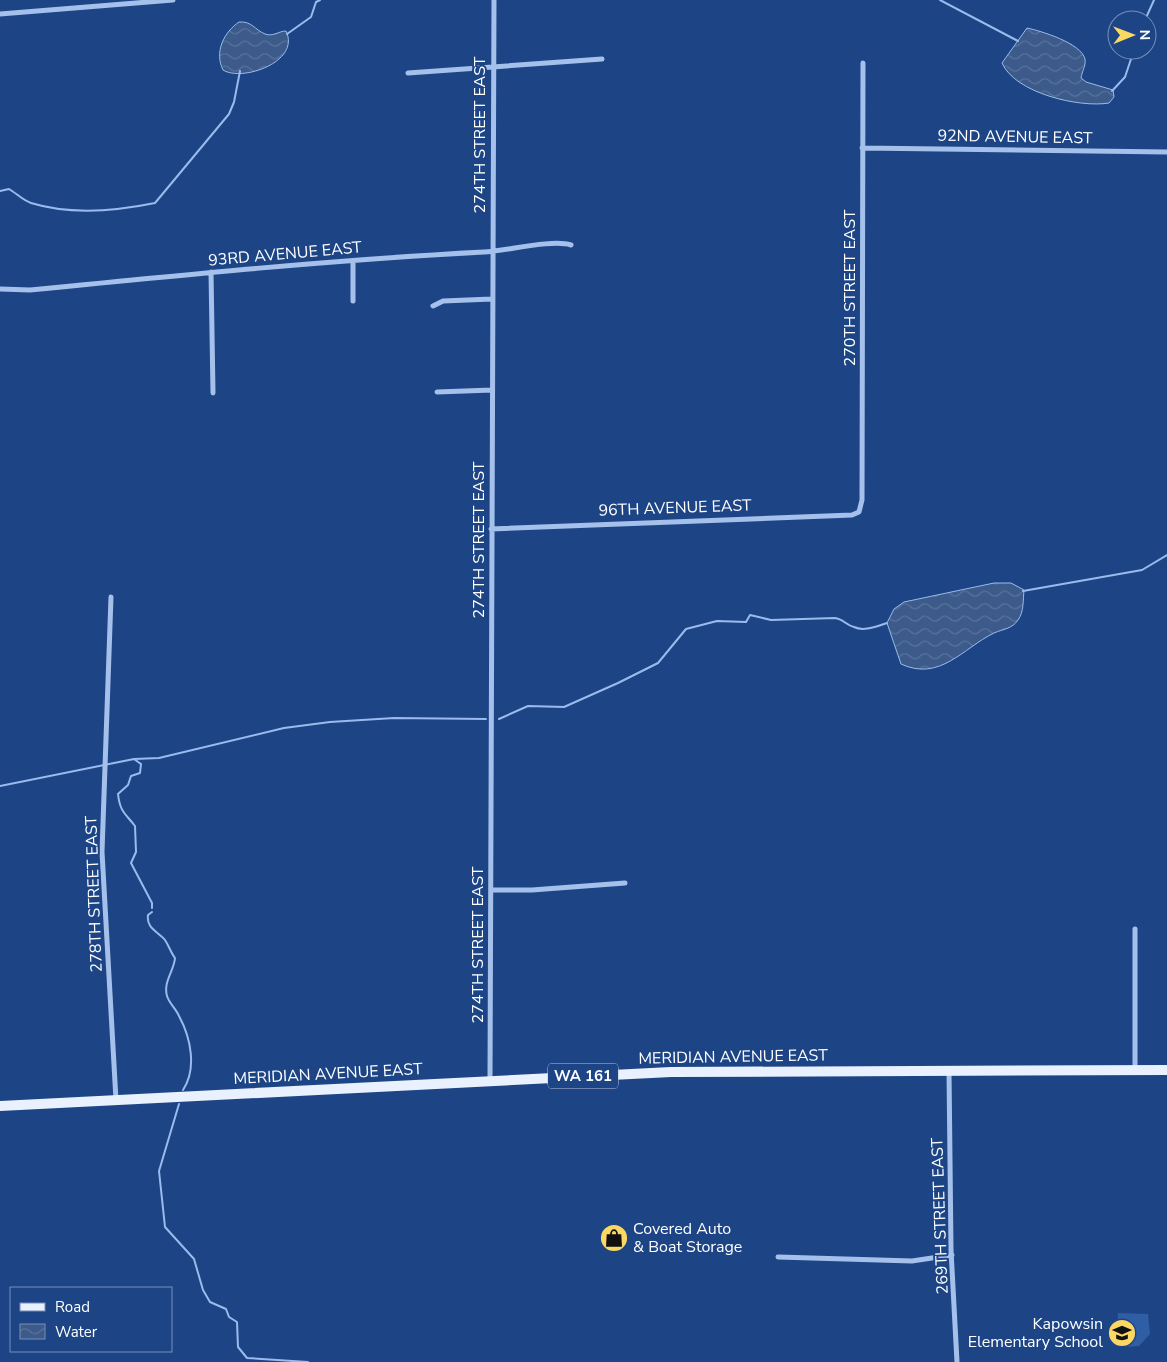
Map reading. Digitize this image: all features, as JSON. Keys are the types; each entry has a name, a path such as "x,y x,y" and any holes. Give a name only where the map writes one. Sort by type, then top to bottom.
{"main road":[{"name":"MERIDIAN AVENUE EAST","path":"0,1106 705,1071 1167,1070"}],"street":[{"path":"0,14 173,0"},
{"name":"274TH STREET EAST","path":"490,1081 492,67 494,0"},
{"path":"408,73 602,59"},
{"name":"270TH STREET EAST","path":"859,512 862,500 863,63"},
{"name":"92ND AVENUE EAST","path":"862,148 1167,152"},
{"name":"93RD AVENUE EAST","path":"0,289 30,290 211,272 492,251 559,244 571,245"},
{"path":"353,262 353,301"},
{"path":"211,272 213,393"},
{"path":"433,306 443,300 492,299"},
{"path":"437,392 492,390"},
{"name":"96TH AVENUE EAST","path":"491,529 716,518 852,515 859,512"},
{"name":"278TH STREET EAST","path":"111,597 107,759 102,852 116,1100"},
{"path":"491,890 532,890 625,883"},
{"path":"1135,929 1135,1070"},
{"name":"269TH STREET EAST","path":"949,1070 952,1255 957,1362"},
{"path":"778,1257 912,1261 952,1255"}],"shaded area":[{"path":"1118,1313 1148,1314 1150,1334 1139,1346 1124,1347 1116,1344"}],"water":[{"path":"239,22 247,23 268,35 286,31 288,42 285,52 278,60 267,67 255,71 232,73 223,70 220,63 222,43 229,31"},
{"path":"1027,28 1069,43 1082,53 1085,64 1081,78 1086,82 1113,90 1114,97 1109,103 1081,103 1049,96 1020,83 1009,74 1002,63"},
{"path":"994,583 1011,583 1024,590 1023,606 1016,623 983,639 939,666 928,669 901,664 887,623 894,609 904,602"}],"waterway":[{"path":"287,34 311,17 316,2 320,0"},
{"path":"940,0 1018,41"},
{"path":"1150,10 1154,0"},
{"path":"1112,91 1125,77 1131,60"},
{"path":"0,191 9,189 28,202 61,209 109,210 155,203 229,114 234,102 240,71"},
{"path":"1023,591 1142,570 1167,555"},
{"path":"499,719 528,706 564,707 618,683 658,663 686,629 717,621 746,622 750,615 771,620 835,618 862,629 887,623"},
{"path":"0,786 134,759 159,758 284,728 330,722 394,718 486,719"},
{"path":"134,759 141,764 140,773 131,776 128,785 118,794 122,809 135,826 136,852 131,863 152,903 152,908"},
{"path":"152,912 148,915 149,924 165,940 175,958 166,991 168,999 178,1013 187,1034 191,1053 190,1073 183,1090"},
{"path":"179,1104 159,1171 165,1227 194,1259 203,1290 210,1302 226,1309 229,1317 237,1322 238,1347 247,1358 308,1362"}],"place":[{"name":"Covered Auto & Boat Storage","path":"614,1238"},
{"name":"Kapowsin Elementary School","path":"1122,1333"}]}
